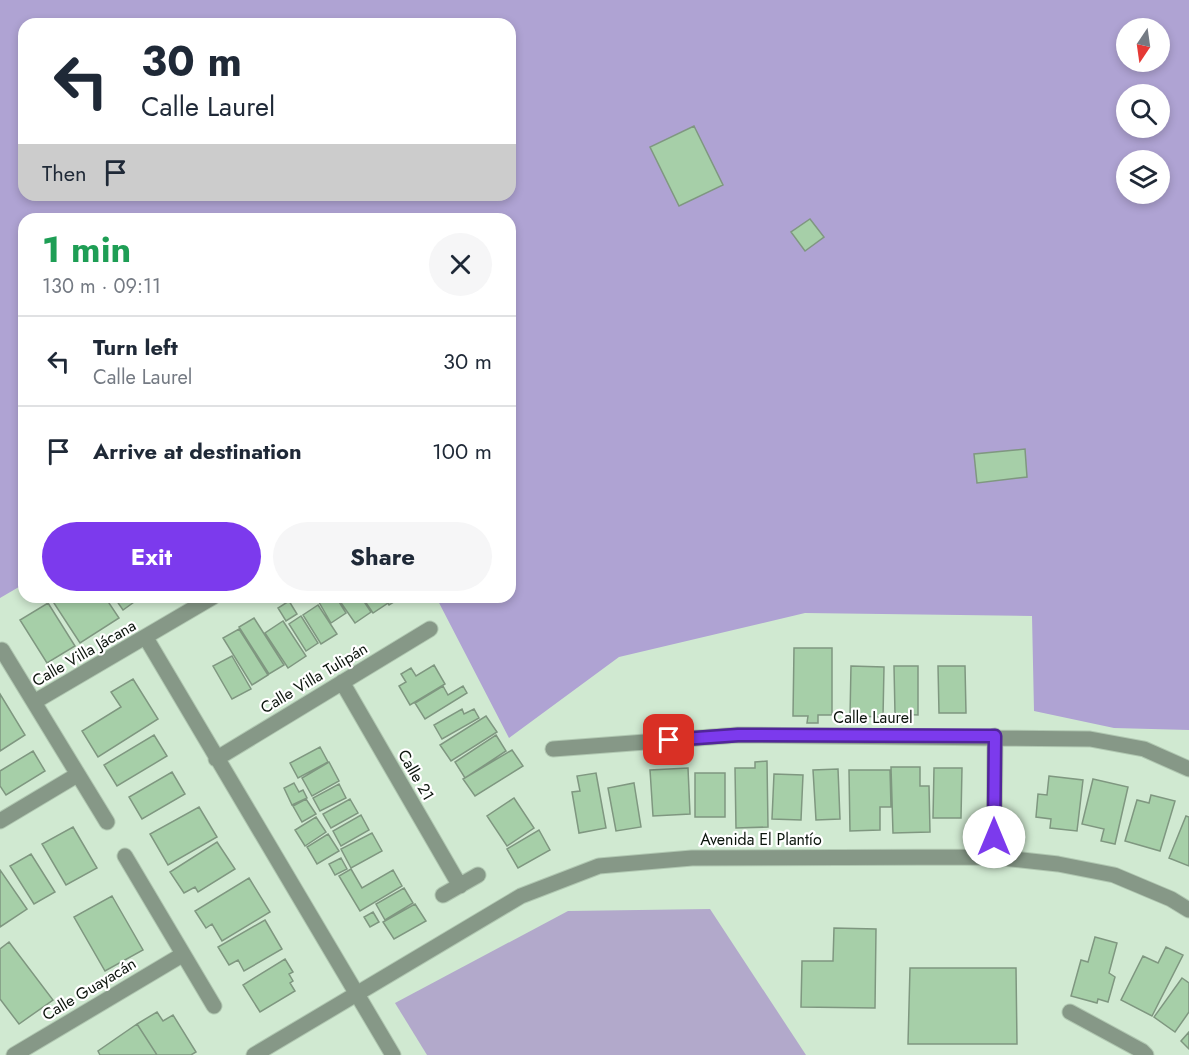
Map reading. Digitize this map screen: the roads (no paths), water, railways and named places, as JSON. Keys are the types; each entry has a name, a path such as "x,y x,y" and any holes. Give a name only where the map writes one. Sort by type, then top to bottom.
{"street":[{"name":"Calle Villa Jácana","path":"34,702 203,603"},
{"name":"Calle Villa Tulipán","path":"216,759 430,629"},
{"path":"146,638 393,1055"},
{"path":"2,650 107,822"},
{"name":"Calle 21","path":"342,682 460,886"},
{"name":"Calle Laurel","path":"553,749 738,735 995,736 1090,739 1144,749 1189,769"},
{"path":"994,857 995,736"},
{"path":"0,821 77,775"},
{"path":"125,856 214,1006"},
{"name":"Avenida El Plantío","path":"254,1055 521,896 599,866 692,858 994,857 1058,864 1114,875 1172,899 1189,910"},
{"path":"443,895 478,875"},
{"name":"Calle Guayacán","path":"14,1055 182,955"},
{"path":"1070,1012 1146,1055"}]}
